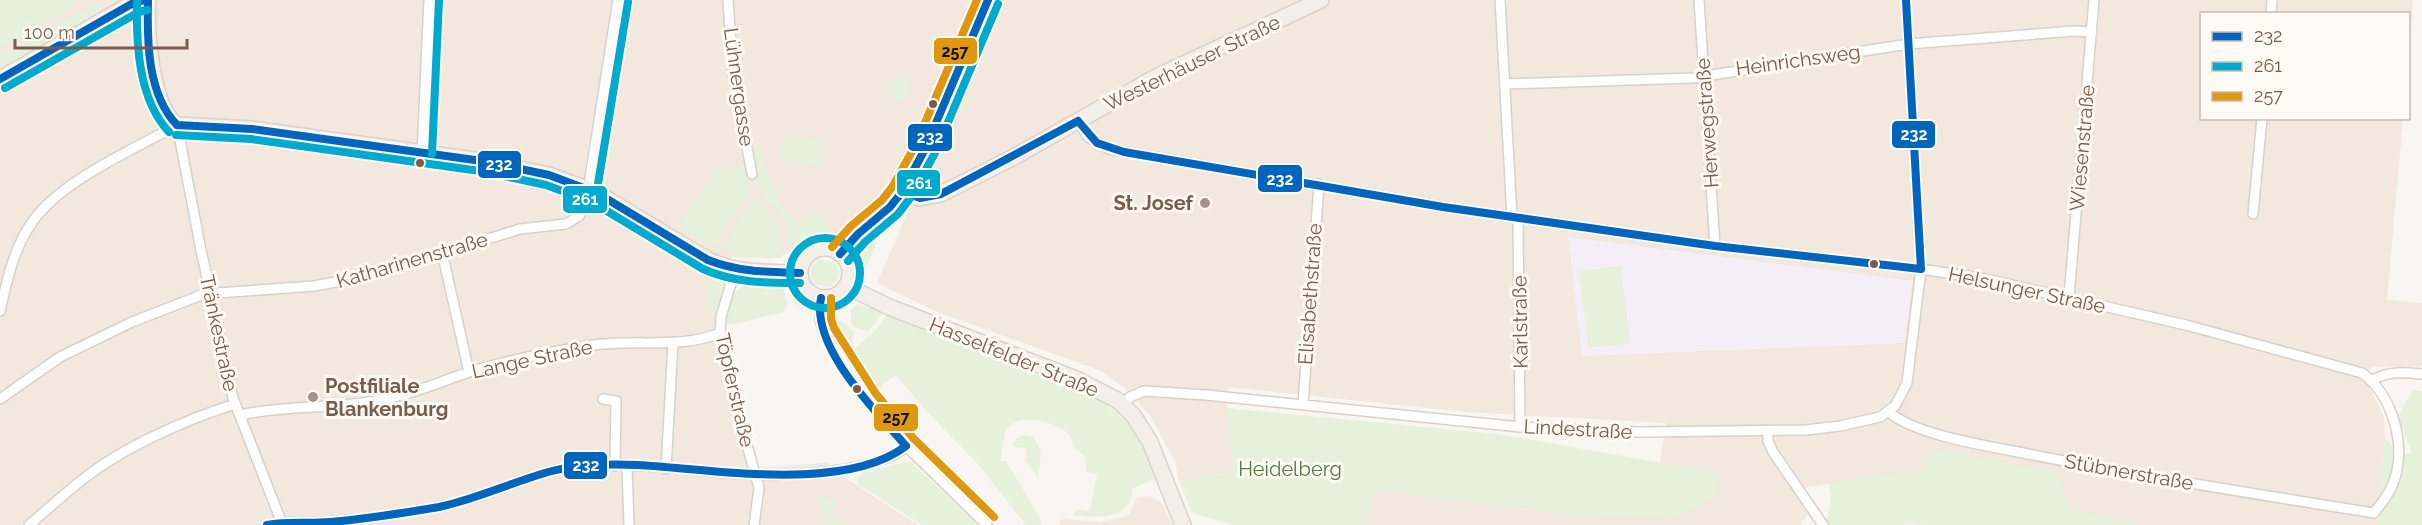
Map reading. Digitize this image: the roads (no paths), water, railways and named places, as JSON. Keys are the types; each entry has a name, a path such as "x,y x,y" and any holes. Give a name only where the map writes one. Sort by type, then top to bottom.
{"main road":[{"path":"0,79 135,2 146,0 149,42 158,92 170,121 177,125 252,129 501,164 549,175 587,188 709,261 735,270 800,273"},
{"name":"Westerhäuser Straße","path":"902,192 921,198 941,194 1078,122 1156,77 1321,0"},
{"path":"840,254 858,234 890,207 902,192"},
{"path":"830,249 840,254 847,262 850,271 846,286 835,296 820,298 807,290 800,273 803,262 814,251 830,249"},
{"name":"Hasselfelder Straße","path":"846,286 897,310 1076,379 1103,391 1123,405 1150,442 1183,525"}],"street":[{"path":"422,154 429,0"},
{"name":"Katharinenstraße","path":"0,399 60,357 132,322 211,292 314,286 368,276 520,230 566,224 579,216 584,208 618,0"},
{"name":"Lühnergasse","path":"728,0 734,80 752,174"},
{"path":"902,192 936,124 988,0"},
{"name":"Karlstraße","path":"1500,0 1515,217 1520,427"},
{"name":"Herwegstraße","path":"1699,0 1716,246"},
{"path":"1889,412 1899,400 1907,382 1922,269 1906,0"},
{"name":"Wiesenstraße","path":"2069,297 2094,0"},
{"name":"Heinrichsweg","path":"1505,84 1693,78 1908,44 2075,31 2092,32"},
{"path":"2253,214 2262,120"},
{"name":"Helsunger Straße","path":"1078,122 1088,137 1109,149 1515,217 1716,246 1922,269 1986,279 2186,325 2362,373 2372,380"},
{"name":"Tränkestraße","path":"177,125 235,404 281,521"},
{"path":"0,310 15,255 32,223 42,210 67,188 177,125"},
{"name":"Elisabethstraße","path":"1303,404 1319,184"},
{"path":"442,252 469,372"},
{"name":"Töpferstraße","path":"735,270 721,317 720,333 737,409 757,475 759,489 754,525"},
{"path":"820,298 820,320 830,345 868,400 906,446 987,525"},
{"name":"Lange Straße","path":"240,415 269,410 355,405 392,398 469,372 541,354 590,345 673,343 707,338 720,333"},
{"path":"666,469 673,343"},
{"path":"2372,380 2387,373 2400,371 2422,374"},
{"name":"Stübnerstraße","path":"1889,412 1906,424 1971,443 2063,461 2374,513 2392,487 2400,458 2398,428 2372,380"},
{"name":"Lindestraße","path":"1123,405 1130,397 1144,391 1303,404 1520,427 1640,432 1768,432 1840,426 1867,421 1889,412"},
{"path":"603,399 616,401 615,466"},
{"path":"29,525 83,479 105,464 154,438 235,404"},
{"path":"1768,432 1768,441 1773,452 1823,525"},
{"path":"267,525 281,521 295,524 367,521 460,501 521,479 558,469 591,465 787,475 869,465 899,454 906,446"},
{"path":"627,466 629,525"}],"place":[{"name":"St. Josef","path":"1205,203"},
{"name":"Postfiliale Blankenburg","path":"313,397"}],"park label":[{"name":"Heidelberg","path":"1290,469"}]}
